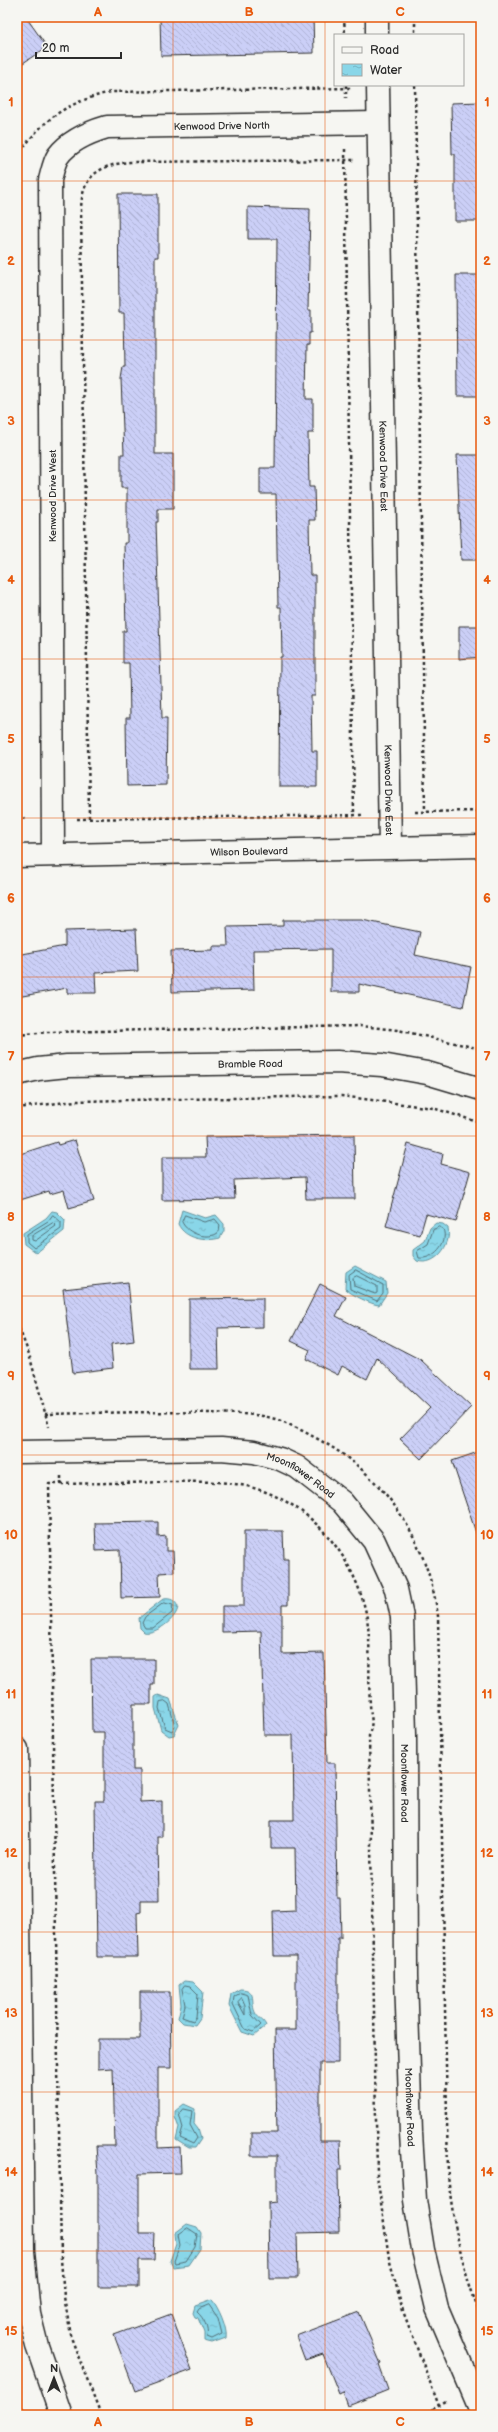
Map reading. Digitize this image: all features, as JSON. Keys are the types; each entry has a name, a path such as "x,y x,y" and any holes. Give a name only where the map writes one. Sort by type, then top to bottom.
{"street":[{"path":"377,17 377,34"},
{"name":"Kenwood Drive East","path":"378,86 390,847"},
{"name":"Kenwood Drive North","path":"70,144 92,132 107,127 378,123"},
{"name":"Kenwood Drive West","path":"53,854 50,180 58,156 70,144"},
{"name":"Wilson Boulevard","path":"17,856 53,854 481,846"},
{"name":"Bramble Road","path":"17,1074 38,1069 67,1066 337,1062 382,1065 427,1073 481,1089"},
{"name":"Moonflower Road","path":"17,1452 221,1449 254,1452 280,1459 297,1467 342,1502 374,1541 388,1567 396,1589 402,1616 405,1735 406,1976 411,2133 415,2200 437,2308 481,2411"},
{"path":"17,1749 23,2316 37,2346 61,2415"}],"path":[{"path":"344,17 345,34"},
{"path":"415,17 415,34"},
{"path":"346,86 354,814"},
{"path":"416,86 425,812"},
{"path":"89,818 81,209 81,196 85,185 101,168 130,162 379,160"},
{"path":"17,804 17,820 53,818 389,814 481,811"},
{"path":"17,1035 48,1032 360,1026 398,1030 481,1049"},
{"path":"17,1108 75,1101 341,1096 433,1108 481,1124"},
{"path":"17,1323 31,1361 61,1467 61,1484"},
{"path":"45,1414 175,1412 245,1414 272,1418 335,1448 351,1460 391,1500 416,1540 434,1592 438,1616 448,2175 451,2209 460,2249 469,2284 481,2317"},
{"path":"102,2415 72,2340 64,2297 61,2259 49,1484 220,1482 247,1486 277,1497 317,1523 336,1545 349,1565 357,1584 366,1614 372,1722 369,1736 377,2175 391,2266 404,2311 439,2406"},
{"path":"17,2396 24,2415"}],"water":[{"path":"182,1210 205,1218 216,1215 224,1224 224,1231 220,1238 208,1240 196,1238 185,1233 178,1224"},
{"path":"52,1211 57,1212 65,1220 64,1231 36,1253 24,1244 23,1233 46,1218"},
{"path":"436,1223 443,1224 448,1228 449,1235 445,1247 436,1258 430,1261 417,1261 413,1256 413,1250 425,1241 430,1228"},
{"path":"355,1266 386,1282 387,1293 379,1305 361,1299 345,1288 346,1272"},
{"path":"163,1599 170,1599 174,1601 178,1607 177,1612 170,1621 159,1629 144,1632 140,1628 139,1618"},
{"path":"158,1695 170,1699 179,1725 174,1735 169,1736 161,1730 155,1708 155,1697"},
{"path":"184,1981 193,1982 203,1992 200,2018 195,2025 183,2023 178,2018 181,2005 179,1985"},
{"path":"240,1989 250,1991 252,1994 254,2010 266,2026 254,2036 242,2032 229,2006 231,1994"},
{"path":"184,2104 195,2109 194,2124 198,2129 201,2139 195,2148 189,2148 176,2140 179,2128 175,2117 175,2111"},
{"path":"187,2224 197,2227 201,2233 200,2249 189,2265 173,2267 170,2261 176,2244 175,2233"},
{"path":"212,2300 222,2318 226,2329 226,2338 212,2343 204,2341 204,2333 198,2318 195,2317 193,2313 195,2306"}],"building":[{"path":"17,17 26,17 47,47 17,67"},
{"path":"160,17 313,17 314,53 161,56"},
{"path":"481,102 481,221 455,221 455,154 452,154 451,103"},
{"path":"118,194 158,194 158,257 155,257 155,454 173,454 173,509 158,509 158,522 156,522 162,718 167,718 166,785 127,786 126,718 130,718 129,663 123,663 123,631 126,631 124,543 127,543 127,488 121,488 121,454 124,454 121,379 123,367 125,367 124,313 119,313"},
{"path":"248,207 310,209 308,310 311,310 311,333 309,333 309,345 307,345 306,399 313,399 313,433 308,433 309,487 314,487 315,520 309,520 310,575 315,575 315,696 311,696 312,751 317,751 317,787 279,787 280,657 282,657 281,607 278,607 276,494 260,494 260,468 275,468 277,239 248,239"},
{"path":"456,275 481,275 481,396 457,396"},
{"path":"457,455 481,455 481,560 461,560"},
{"path":"459,626 481,626 481,657 459,659"},
{"path":"283,920 362,920 420,932 415,955 471,967 463,1007 359,984 359,992 331,992 331,949 253,950 254,990 172,992 171,951 213,950 213,946 228,946 227,927 283,926"},
{"path":"136,929 138,971 95,973 96,993 67,993 67,988 17,997 17,955 65,946 65,931"},
{"path":"354,1135 355,1199 306,1199 305,1177 234,1180 235,1199 162,1200 162,1157 206,1157 205,1137"},
{"path":"75,1140 94,1201 69,1208 64,1190 50,1194 49,1191 17,1201 17,1155 57,1142 58,1145"},
{"path":"408,1144 443,1154 441,1164 470,1172 456,1222 426,1214 420,1235 386,1226"},
{"path":"128,1282 134,1341 111,1344 113,1368 73,1373 63,1289"},
{"path":"320,1284 346,1297 336,1316 421,1360 471,1407 421,1459 400,1439 430,1408 377,1358 367,1379 342,1366 338,1375 306,1359 310,1350 291,1341"},
{"path":"263,1298 263,1327 218,1328 219,1369 189,1369 189,1299"},
{"path":"481,1451 481,1536 477,1536 452,1461"},
{"path":"158,1522 158,1537 166,1536 166,1551 173,1551 174,1572 159,1573 160,1597 121,1598 120,1550 96,1551 95,1523"},
{"path":"244,1531 283,1531 284,1559 288,1559 288,1605 282,1605 282,1654 324,1653 327,1763 335,1763 337,1898 340,1898 341,1938 338,1938 338,2063 320,2063 320,2141 340,2141 341,2170 338,2170 339,2232 297,2233 298,2278 269,2278 268,2203 277,2202 277,2156 251,2156 251,2133 277,2133 275,2030 296,2030 296,1956 274,1956 273,1911 296,1910 295,1848 271,1848 271,1820 294,1820 293,1735 264,1735 261,1631 222,1632 222,1606 244,1606"},
{"path":"91,1659 154,1659 154,1685 151,1685 151,1704 133,1704 133,1770 140,1770 140,1802 162,1801 162,1837 158,1837 159,1900 141,1900 141,1912 137,1913 138,1957 97,1957 95,1801 104,1801 104,1732 92,1732"},
{"path":"140,1992 170,1992 171,2068 158,2068 158,2148 180,2147 181,2173 139,2174 139,2233 155,2233 154,2260 139,2260 139,2287 98,2287 98,2174 96,2146 115,2146 113,2068 98,2069 98,2039 140,2039"},
{"path":"359,2312 381,2364 379,2365 388,2390 348,2406 343,2392 339,2394 323,2354 305,2360 296,2336"},
{"path":"171,2314 192,2370 135,2391 114,2335"}]}
